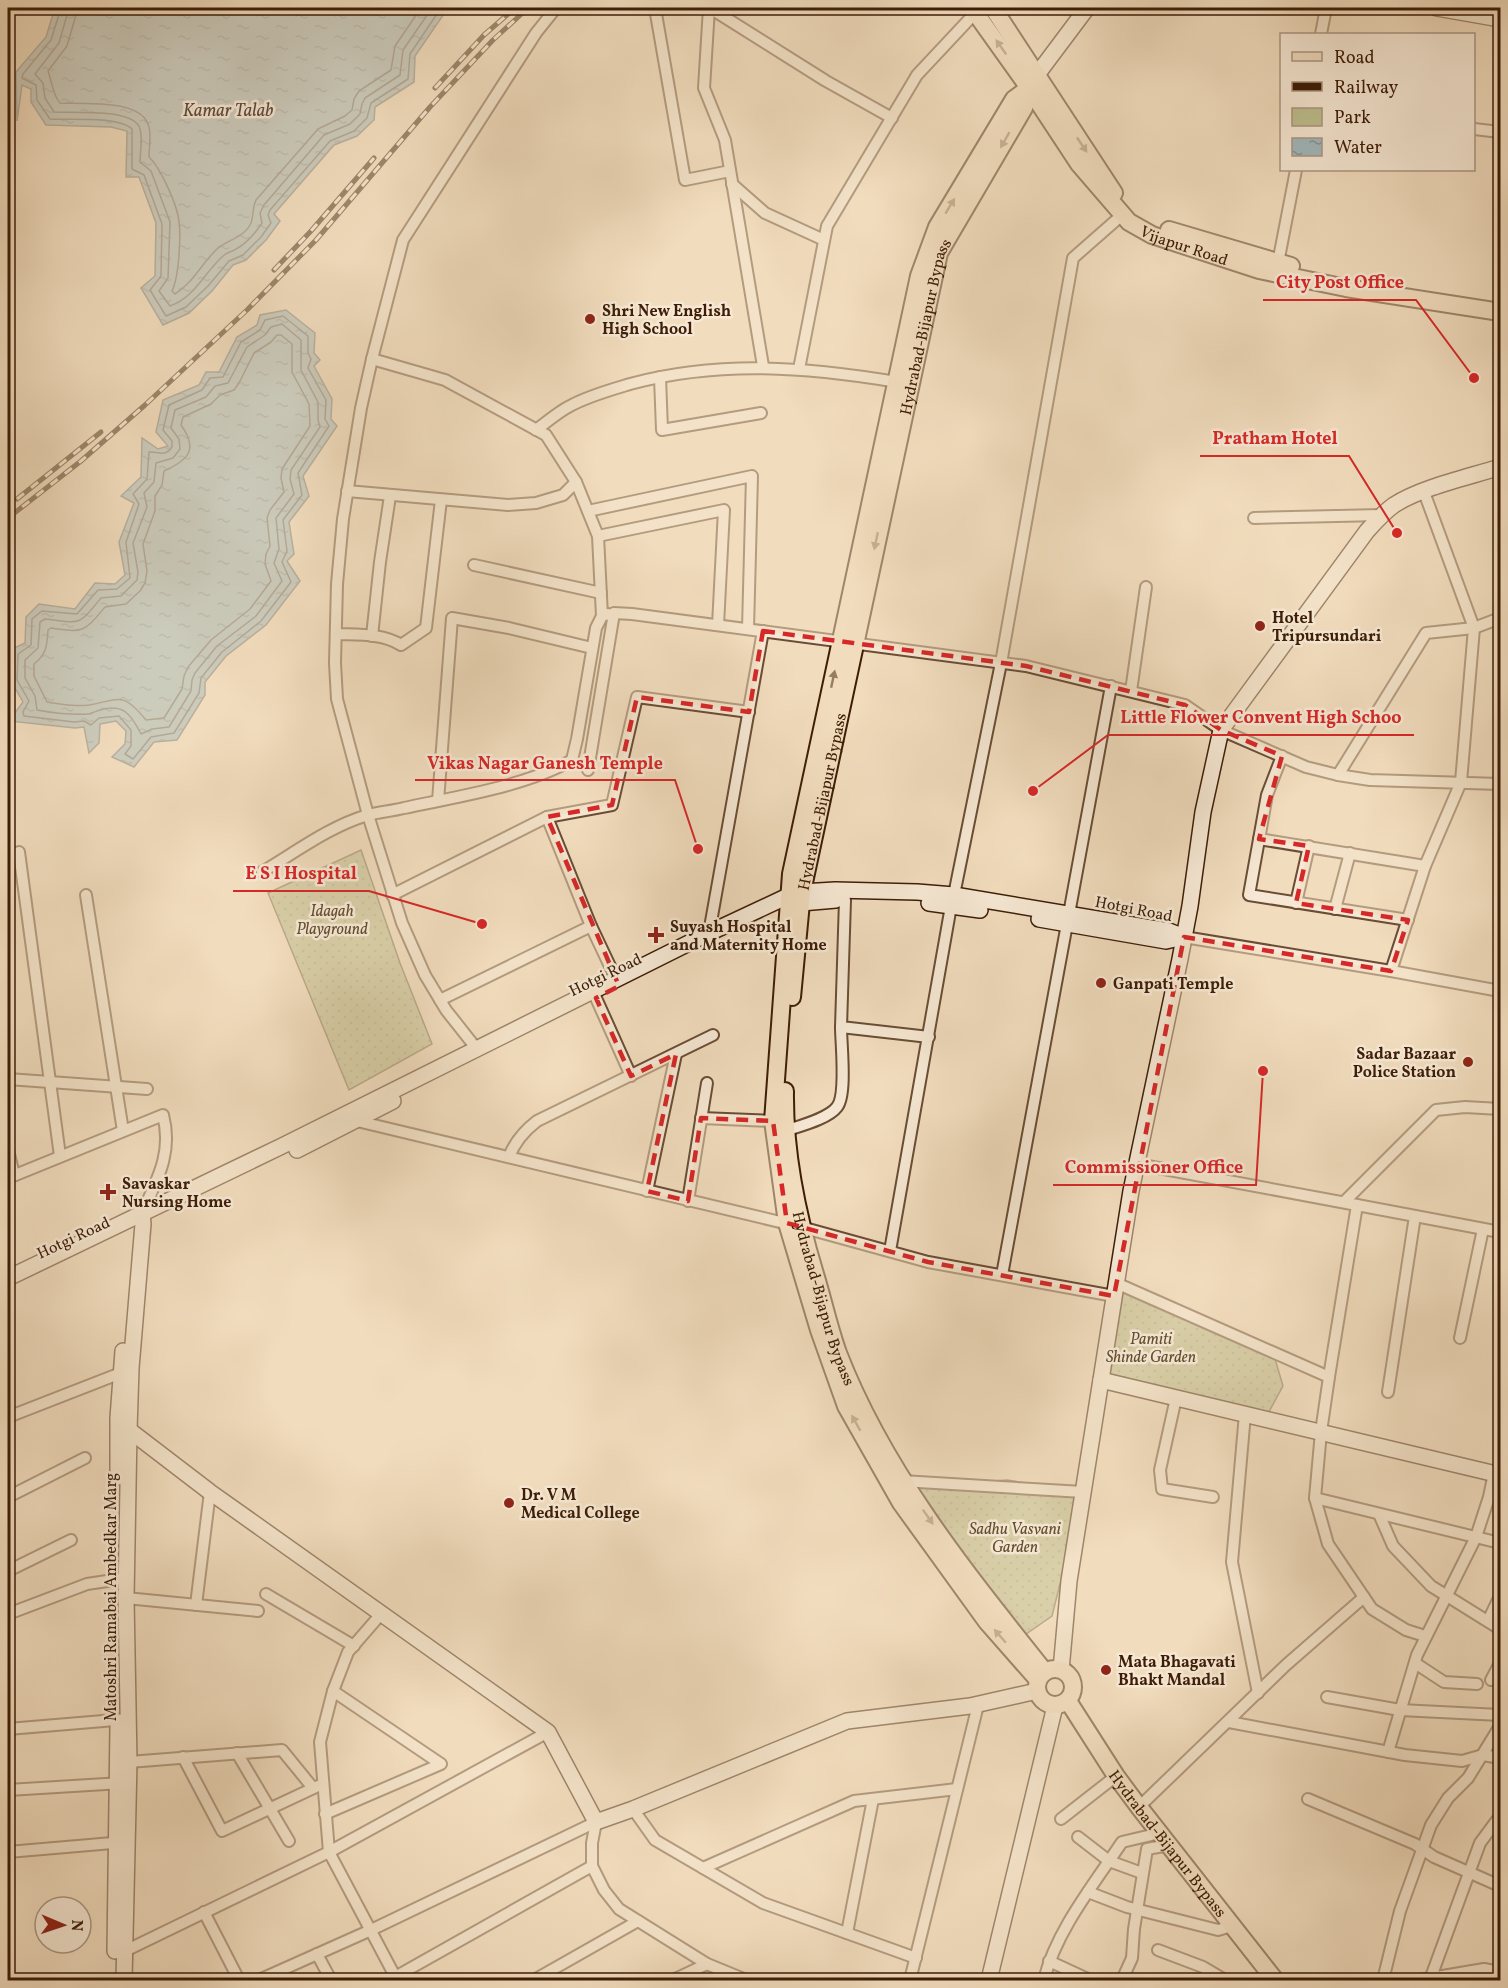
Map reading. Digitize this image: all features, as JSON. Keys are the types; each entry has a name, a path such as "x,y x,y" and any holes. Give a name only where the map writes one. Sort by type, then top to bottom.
{"main road":[{"name":"Vijapur Road","path":"993,8 1079,164 1129,222 1152,235 1259,270 1346,288 1500,312"},
{"path":"848,642 919,276 937,227 1014,99 1033,82 1087,8"},
{"path":"1441,8 1500,20"},
{"name":"Vijapur Road","path":"974,10 1033,82 1115,194 1149,222 1165,229 1278,263 1500,303"},
{"name":"Hydrabad-Bijapur Bypass","path":"1033,82 1024,108 939,253 848,642 795,900 785,1072 779,1126 794,1225 838,1352 861,1406 902,1481 974,1583 1046,1678"},
{"path":"129,1430 210,1492 548,1732 596,1821 633,1809 847,1721 978,1705 1046,1678 1067,1673 1074,1683 1072,1696 1062,1703 1044,1702 1046,1678 1069,1581 1137,1164 1184,937 1203,812 1221,729 1381,515 1395,504 1424,492 1500,467"},
{"name":"Hotgi Road","path":"8,1289 476,1048 710,933 795,900 835,890 905,892 1068,919 1166,942 1184,937"},
{"name":"Hotgi Road","path":"8,1278 357,1121 433,1080 795,900 952,901"},
{"name":"Matoshri Ramabai Ambedkar Marg","path":"124,1980 121,1843 123,1783 129,1762 123,1719 126,1598 122,1579 129,1430 126,1370 138,1221"},
{"path":"794,1225 819,1330 846,1406 901,1503 987,1622 1046,1678"},
{"path":"123,1783 118,1418 126,1370"},
{"path":"1101,1380 1497,1474"},
{"path":"989,1980 1062,1703"},
{"name":"Hydrabad-Bijapur Bypass","path":"1062,1703 1139,1807 1275,1980"},
{"path":"115,1980 121,1843"}],"street":[{"path":"476,1048 440,1000 425,975 392,895 368,815 337,699 337,584 347,491 361,408 403,240 536,33 556,8"},
{"path":"654,8 685,180 730,171"},
{"path":"763,366 725,140 704,88 710,8 826,81 891,118"},
{"path":"1321,33 1326,8"},
{"path":"799,369 827,226 917,75 974,10"},
{"path":"1475,129 1500,132"},
{"path":"1278,263 1296,171"},
{"path":"732,184 765,213 824,240"},
{"path":"890,1251 952,901 1001,663 1073,258 1122,215"},
{"path":"262,872 341,826 368,815 438,801 529,778 559,767 572,760 577,738 596,628 602,616 598,536 576,482 546,435 445,380 372,359"},
{"path":"536,430 570,406 609,390 660,377 710,369 763,366 835,372 897,382"},
{"path":"660,377 662,430 760,413"},
{"path":"588,511 752,476 748,629"},
{"path":"347,491 508,505 536,503 563,495 576,482"},
{"path":"1391,971 1425,866 1461,782 1474,628 1424,492"},
{"path":"372,636 390,496"},
{"path":"336,634 392,639 401,645 426,628 441,500"},
{"path":"598,536 724,510 718,625"},
{"path":"1254,518 1381,515"},
{"path":"474,565 601,593"},
{"path":"1131,691 1146,587"},
{"path":"602,616 614,613 632,614 1026,666 1185,705 1221,729 1306,767 1338,775 1370,780 1500,784"},
{"path":"588,770 614,613"},
{"path":"438,801 452,618 509,628 592,648"},
{"path":"1338,775 1426,633 1474,628 1500,618"},
{"path":"710,933 763,632"},
{"path":"1002,1275 1111,686"},
{"path":"392,895 547,817 612,805 637,696 748,712"},
{"path":"1282,756 1268,795 1249,895 1407,920"},
{"path":"547,817 591,926 616,979"},
{"path":"1259,839 1425,866"},
{"path":"1296,903 1309,846"},
{"path":"8,857 19,852 60,1156"},
{"path":"1335,909 1350,853"},
{"path":"86,895 123,1131"},
{"path":"701,1118 779,1126 828,1114 837,1108 842,1087 841,1027 845,900"},
{"path":"440,1000 591,926"},
{"path":"1184,937 1500,991"},
{"path":"597,998 631,1077"},
{"path":"841,1027 929,1037"},
{"path":"509,1157 513,1146 537,1121 713,1035"},
{"path":"647,1191 676,1054"},
{"path":"8,1079 147,1089"},
{"path":"688,1201 707,1083"},
{"path":"1344,1202 1436,1110 1465,1107 1500,1109"},
{"path":"8,1149 11,1177 163,1115 168,1132 165,1157 157,1181 138,1221"},
{"path":"357,1121 794,1225 928,1262 1002,1275 1115,1290 1329,1377"},
{"path":"1137,1164 1500,1232"},
{"path":"1358,1205 1329,1377 1315,1498 1328,1544 1372,1609 1406,1629 1425,1636"},
{"path":"1388,1392 1415,1216"},
{"path":"1460,1338 1483,1229"},
{"path":"8,1417 126,1370"},
{"path":"1176,1398 1160,1470 1162,1489 1213,1497"},
{"path":"1245,1414 1232,1562 1258,1693"},
{"path":"8,1497 85,1458"},
{"path":"1388,1752 1425,1636 1476,1537 1497,1474"},
{"path":"902,1481 1083,1492"},
{"path":"196,1605 210,1492"},
{"path":"1315,1498 1500,1543"},
{"path":"1379,1514 1393,1546 1431,1586 1500,1629"},
{"path":"8,1571 71,1540"},
{"path":"8,1614 87,1584 122,1579"},
{"path":"266,1594 354,1646"},
{"path":"1488,1621 1500,1596"},
{"path":"1139,1807 1286,1665 1364,1597"},
{"path":"126,1598 258,1611"},
{"path":"381,1614 348,1652 333,1691 321,1742 318,1786 325,1814 329,1852 396,1979 592,1866"},
{"path":"1415,1662 1444,1682 1477,1684"},
{"path":"1491,1680 1500,1663"},
{"path":"325,1814 441,1764 333,1691"},
{"path":"1327,1697 1400,1710 1500,1715"},
{"path":"910,1980 978,1705"},
{"path":"8,1729 123,1719"},
{"path":"1229,1722 1388,1752 1462,1761 1483,1755 1500,1758"},
{"path":"1383,1980 1400,1911 1431,1825 1448,1798 1468,1778 1500,1726"},
{"path":"125,1950 329,1852 548,1732"},
{"path":"129,1762 282,1750 318,1786"},
{"path":"237,1753 289,1840"},
{"path":"183,1757 222,1831 318,1786"},
{"path":"1061,1819 1116,1776"},
{"path":"8,1790 123,1783"},
{"path":"703,1868 855,1801 957,1790"},
{"path":"847,1933 873,1799"},
{"path":"1308,1799 1423,1848 1434,1857 1500,1886"},
{"path":"633,1809 655,1840 763,1903 916,1958"},
{"path":"1431,1977 1480,1843 1500,1816"},
{"path":"596,1821 592,1843 592,1866 604,1890 619,1909 707,1964 721,1976 746,1980"},
{"path":"259,1980 370,1930 596,1821"},
{"path":"1078,1837 1109,1862 1142,1873"},
{"path":"1044,1980 1049,1961 1088,1892 1122,1842 1164,1839"},
{"path":"1122,1980 1132,1958 1147,1848 1164,1839"},
{"path":"8,1852 121,1843"},
{"path":"1088,1892 1137,1910 1218,1930 1232,1926"},
{"path":"204,1912 239,1980"},
{"path":"534,1980 638,1921"},
{"path":"1158,1950 1203,1968 1225,1980"},
{"path":"317,1954 331,1980"},
{"path":"1049,1961 1090,1980"},
{"path":"673,1980 707,1964"},
{"path":"1419,1980 1484,1969 1500,1972"}],"highlighted area":[{"path":"763,631 1026,666 1185,705 1221,730 1282,756 1259,839 1309,846 1296,903 1408,920 1391,971 1184,937 1114,1296 928,1262 787,1223 773,1121 701,1118 688,1201 647,1191 676,1054 631,1076 596,998 619,986 547,817 612,805 637,697 749,712"}],"green space":[{"name":"Idagah Playground","path":"361,850 400,963 432,1044 349,1090 268,893"},
{"name":"Pamiti Shinde Garden","path":"1116,1283 1273,1352 1283,1386 1265,1419 1101,1380"},
{"name":"Sadhu Vasvani Garden","path":"1007,1480 1083,1492 1052,1616 1026,1634 998,1609 907,1487"}],"water":[{"name":"Kamar Talab","path":"58,8 448,8 415,56 414,82 375,107 374,120 357,136 334,145 274,214 280,221 266,240 246,260 233,265 212,291 189,313 163,325 141,288 155,276 156,223 139,177 126,177 127,131 111,127 46,125 31,102 31,89 22,85 17,121 16,72 46,37 54,11"},
{"path":"286,310 315,333 314,353 320,360 314,366 332,399 331,419 337,426 303,476 309,496 289,522 294,554 287,561 300,581 266,625 226,656 205,682 205,695 177,740 154,742 134,767 112,757 125,744 126,731 116,721 100,724 99,743 89,753 84,727 9,721 23,702 11,681 12,649 25,643 26,617 39,604 75,609 95,583 115,584 125,575 119,542 134,503 121,496 141,477 142,438 158,449 168,446 156,432 163,400 199,385 206,372 219,372 237,337 257,325 260,315"}],"railway":[{"path":"435,88 484,35 515,8"},
{"path":"8,518 81,461 247,310 316,240 430,107 493,40 528,8"},
{"path":"274,270 374,158"},
{"path":"17,499 101,432"}],"place":[{"name":"Shri New English High School","path":"590,319"},
{"name":"City Post Office","path":"1474,378"},
{"name":"Pratham Hotel","path":"1397,533"},
{"name":"Hotel Tripursundari","path":"1260,626"},
{"name":"Little Flower Convent High Schoo","path":"1033,791"},
{"name":"Vikas Nagar Ganesh Temple","path":"698,849"},
{"name":"E S I Hospital","path":"482,924"},
{"name":"Suyash Hospital and Maternity Home","path":"656,935"},
{"name":"Ganpati Temple","path":"1101,983"},
{"name":"Sadar Bazaar Police Station","path":"1468,1062"},
{"name":"Commissioner Office","path":"1263,1071"},
{"name":"Savaskar Nursing Home","path":"108,1192"},
{"name":"Dr. V M Medical College","path":"509,1503"},
{"name":"Mata Bhagavati Bhakt Mandal","path":"1106,1670"}]}
